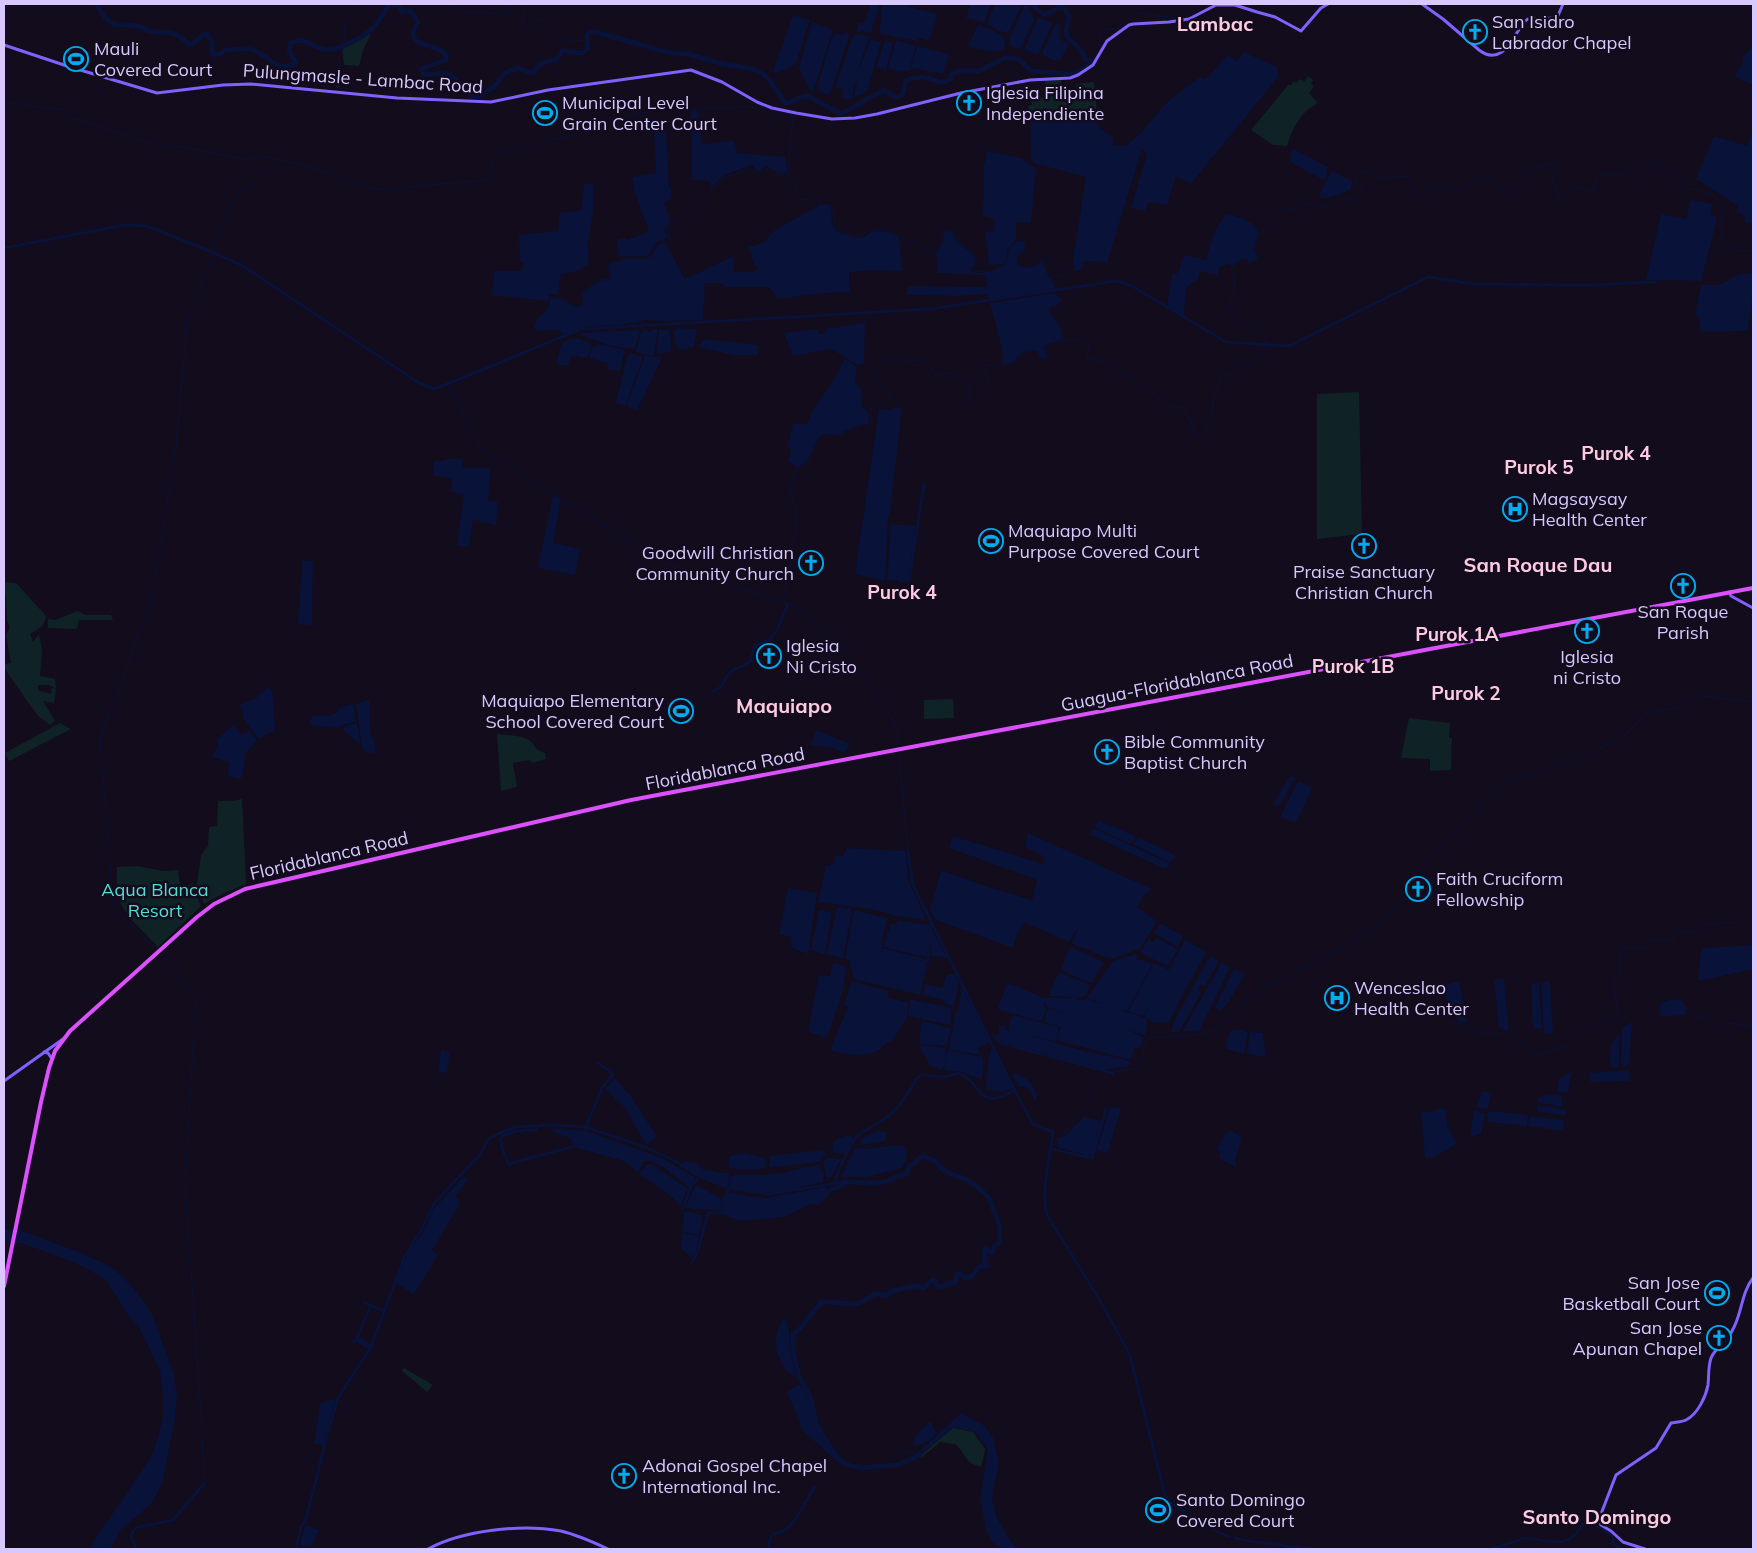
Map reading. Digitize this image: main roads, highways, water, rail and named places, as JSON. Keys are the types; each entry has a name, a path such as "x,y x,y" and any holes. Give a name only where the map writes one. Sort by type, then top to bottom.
{"main road":[{"name":"Guagua-Floridablanca Road","path":"901,750 1091,713 1164,701 1429,648 1753,588"},
{"name":"Floridablanca Road","path":"4,1286 41,1102 55,1051 63,1039 197,917 214,904 246,889 631,800 901,750"}],"water":[{"path":"871,4 880,4 871,32 864,32 863,30 856,32 859,23 864,23"},
{"path":"883,4 907,4 906,6 938,14 929,41 919,38 917,41 879,33"},
{"path":"970,4 991,4 984,22 966,18"},
{"path":"995,4 1022,4 1008,33 987,24"},
{"path":"1025,4 1028,6 1034,20 1021,47 1018,49 1011,46 1009,40"},
{"path":"793,15 810,20 796,63 775,74 773,71"},
{"path":"1038,18 1052,22 1038,55 1024,50"},
{"path":"812,22 833,30 813,92 809,89 799,68"},
{"path":"1056,23 1060,26 1059,38 1067,42 1068,45 1060,61 1052,60 1042,53"},
{"path":"978,24 1002,36 1005,40 1003,50 994,52 968,47"},
{"path":"836,32 841,35 846,32 849,36 831,92 827,95 819,91 818,86 831,40"},
{"path":"853,35 869,36 856,77 871,39 881,42 868,89 863,94 854,97 857,82 854,82 853,98 848,100 842,97 843,89 836,88 836,85"},
{"path":"885,40 893,43 886,70 876,67"},
{"path":"896,40 916,46 909,71 898,72 888,69"},
{"path":"1753,45 1753,85 1734,76 1743,62 1741,59"},
{"path":"917,46 949,54 943,74 911,68"},
{"path":"1244,52 1277,67 1278,77 1191,184 1176,176 1167,205 1149,202 1145,211 1131,208 1147,154 1142,149 1107,263 1083,262 1082,270 1075,271 1073,259 1086,177 1033,163 1031,157 1030,119 1097,114 1099,127 1114,139 1113,145 1125,146 1139,135 1167,102 1200,77 1205,79 1228,55 1237,61"},
{"path":"698,110 702,145 734,140 737,153 786,157 787,171 778,172 766,166 757,171 752,165 724,175 712,187 708,181 692,180 691,111"},
{"path":"1753,130 1753,225 1744,222 1745,217 1737,211 1738,206 1696,179 1714,136 1747,146"},
{"path":"666,131 669,187 671,188 672,198 664,203 671,222 664,229 668,237 655,243 650,254 645,256 619,256 617,239 626,238 628,240 649,231 635,193 632,177 656,173 654,133"},
{"path":"1292,148 1328,167 1325,181 1290,162"},
{"path":"987,151 1021,158 1036,169 1031,223 1016,223 1016,240 1008,249 1003,264 989,265 985,232 994,231 995,221 992,218 983,216 984,165"},
{"path":"1332,171 1352,181 1351,189 1331,197 1320,198 1319,195"},
{"path":"593,183 593,212 587,248 589,250 588,265 574,272 561,274 558,294 550,294 548,301 492,295 494,271 522,271 523,263 520,261 519,235 558,231 560,213 581,210 584,185"},
{"path":"1691,200 1712,204 1711,212 1717,219 1701,281 1646,280 1661,214 1686,219"},
{"path":"820,205 830,205 833,227 838,232 853,238 864,237 873,231 891,233 899,237 902,270 893,272 882,270 849,272 850,293 823,293 778,299 769,287 724,287 722,283 705,283 703,320 647,320 621,325 583,327 563,335 559,330 537,331 534,328 537,319 547,310 550,298 580,307 583,305 583,293 599,281 612,279 609,265 625,259 646,259 652,256 658,245 665,242 685,279 733,256 734,272 756,271 757,268 748,247 763,243 775,230"},
{"path":"1226,214 1245,220 1256,227 1258,234 1253,248 1258,256 1255,261 1250,264 1247,259 1243,258 1232,266 1230,264 1220,267 1218,275 1200,271 1198,279 1186,287 1184,315 1167,307 1172,274 1178,273 1184,255 1206,260 1216,230"},
{"path":"951,231 957,242 974,256 976,261 970,270 972,273 989,272 998,269 1004,265 1014,244 1023,241 1024,249 1016,258 1018,265 1030,268 1042,261 1055,289 989,300 988,294 959,296 907,295 907,286 987,287 986,275 938,273 936,253 944,239 944,232"},
{"path":"1753,273 1753,291 1748,331 1700,332 1699,318 1695,315 1701,285 1720,285 1739,274"},
{"path":"1054,293 1061,300 1047,309 1060,327 1061,339 1043,347 1046,356 1044,358 1041,357 1038,351 1028,351 1021,354 1015,361 1003,365 1003,353 990,303"},
{"path":"865,322 864,363 858,365 831,349 793,356 784,333 817,329 819,334 826,333 827,327 834,328"},
{"path":"678,328 695,329 697,331 694,347 677,349 673,331"},
{"path":"643,329 648,329 647,332 652,332 653,329 658,330 653,356 636,351"},
{"path":"669,329 672,351 656,353 659,330"},
{"path":"640,331 635,349 611,346 579,335 583,333"},
{"path":"570,339 580,339 591,343 589,355 584,358 572,355 568,365 558,365 556,363 562,342"},
{"path":"705,339 757,345 758,355 734,355 700,348 699,345"},
{"path":"598,344 625,350 620,371 608,369 607,363 589,358 592,348"},
{"path":"631,353 643,357 626,405 619,404 616,401 628,355"},
{"path":"645,356 661,358 661,360 636,410 628,407 627,404"},
{"path":"845,359 857,367 855,379 861,389 862,406 868,413 868,424 856,426 838,435 823,434 817,440 809,458 796,467 788,461 791,449 788,445 793,424 807,424 815,407 834,380"},
{"path":"893,408 902,408 888,520 885,581 855,574 879,409 891,410"},
{"path":"462,459 463,468 491,468 488,500 498,502 496,525 473,520 469,547 457,546 464,495 451,492 452,478 434,476 434,461"},
{"path":"553,495 561,499 553,543 580,549 575,575 538,568"},
{"path":"891,524 916,526 908,579 887,581"},
{"path":"302,561 313,561 312,626 298,624 303,575"},
{"path":"270,687 273,694 275,730 259,739 242,718 244,713 239,705 256,698"},
{"path":"366,700 370,701 370,729 375,754 367,752 362,747 356,704"},
{"path":"353,704 356,722 341,725 338,728 314,726 309,723 314,715 332,715 340,708"},
{"path":"357,723 359,744 343,730 345,726"},
{"path":"233,725 242,735 250,731 257,741 246,753 240,779 228,776 229,762 212,757 218,744 217,739"},
{"path":"816,730 850,744 845,753 832,748 811,745"},
{"path":"1293,776 1295,778 1280,805 1275,805 1274,803 1289,777"},
{"path":"1298,781 1311,787 1311,790 1297,821 1294,822 1282,818 1281,815"},
{"path":"1099,820 1133,835 1135,839 1130,844 1096,828 1095,826"},
{"path":"1092,829 1169,863 1169,866 1165,869 1091,835"},
{"path":"1028,833 1152,889 1144,895 1137,907 1157,921 1140,949 1110,959 1072,944 1078,927 1069,942 1024,922 1017,934 1013,948 936,920 929,909 941,870 1032,900 1037,880 949,848 953,836 1044,864 1045,857 1025,847"},
{"path":"1139,838 1174,854 1175,857 1169,862 1136,846 1134,843"},
{"path":"847,848 906,851 909,882 925,920 896,916 875,910 818,902 826,866 834,864 836,855 843,856"},
{"path":"788,888 817,893 808,954 792,948 791,937 779,934"},
{"path":"837,907 852,909 843,959 827,954"},
{"path":"819,910 832,912 825,955 811,950"},
{"path":"854,910 888,918 882,939 882,951 925,961 927,966 920,995 854,979 849,960 845,958"},
{"path":"898,920 929,925 929,958 883,947 891,924 896,924"},
{"path":"1160,923 1183,936 1178,947 1154,933"},
{"path":"931,929 948,958 931,956"},
{"path":"1156,938 1178,949 1168,966 1144,955 1141,951 1149,939 1153,942"},
{"path":"1185,940 1207,952 1168,1024 1153,1022 1144,1016 1150,1004 1143,1016 1128,1011 1154,963 1169,970"},
{"path":"1753,945 1753,969 1700,981 1698,979 1702,948"},
{"path":"1071,947 1103,962 1092,983 1061,970"},
{"path":"1135,954 1138,955 1136,959 1153,963 1127,1011 1115,1008 1148,1019 1145,1036 1121,1027 1144,1037 1139,1049 1134,1048 1131,1060 1014,1031 1084,1051 1131,1061 1129,1066 1106,1070 996,1041 992,1035 999,1035 999,1026 1004,1026 1006,1030 1010,1031 1008,1029 1013,1015 1059,1027 1056,1039 1061,1027 1044,1022 1048,1008 1070,1015 1047,1007 1043,1001 1046,1009 1040,1021 999,1010 998,1008 1007,983 1041,998 1087,999 1106,1005 1087,998 1113,961"},
{"path":"1210,956 1218,959 1218,963 1205,986 1201,985 1198,989 1201,993 1179,1032 1171,1032 1174,1021"},
{"path":"1222,962 1230,968 1199,1031 1183,1031"},
{"path":"833,963 845,966 846,969 843,990 827,1038 808,1032 819,975 830,976"},
{"path":"1234,968 1245,974 1228,1003 1221,1011 1215,1007"},
{"path":"1059,972 1090,985 1086,995 1081,998 1050,996 1049,993"},
{"path":"947,974 956,975 959,983 954,1006 947,1005 943,1000 923,995 925,984 942,988"},
{"path":"1503,978 1509,1030 1503,1030 1499,1027 1494,980"},
{"path":"852,981 888,991 888,998 907,1002 907,1018 891,1042 874,1053 856,1055 832,1051 831,1047 848,1007 844,1005"},
{"path":"1459,981 1467,1021 1460,1023 1449,1010 1443,985"},
{"path":"1550,981 1553,1033 1544,1034 1541,983"},
{"path":"1539,983 1542,1028 1533,1029 1531,984"},
{"path":"962,987 990,1042 978,1048 981,1055 949,1050 955,1013 959,1011"},
{"path":"910,999 952,1008 950,1025 908,1016"},
{"path":"1673,999 1683,1001 1686,1008 1685,1015 1661,1017 1660,1005 1665,1001"},
{"path":"921,1021 951,1028 947,1046 919,1044"},
{"path":"1630,1022 1632,1023 1629,1064 1623,1067 1621,1064 1622,1029"},
{"path":"1235,1029 1248,1032 1244,1054 1226,1049 1229,1035"},
{"path":"1250,1032 1263,1033 1266,1058 1247,1053"},
{"path":"1620,1033 1619,1066 1613,1068 1610,1065 1611,1043"},
{"path":"921,1044 944,1048 946,1051 945,1060 947,1050 982,1057 984,1065 982,1081 963,1072 944,1070 945,1062 942,1070 930,1066 920,1047"},
{"path":"991,1049 995,1049 1011,1084 1011,1089 998,1092 986,1089"},
{"path":"441,1050 450,1052 447,1073 438,1072"},
{"path":"1630,1070 1629,1081 1590,1082 1590,1073"},
{"path":"1571,1072 1568,1092 1561,1093 1557,1091 1559,1078"},
{"path":"1014,1073 1033,1085 1037,1099 1034,1100 1028,1088 1018,1086 1012,1074"},
{"path":"615,1078 632,1098 657,1137 646,1145 625,1108 605,1089"},
{"path":"1482,1091 1492,1093 1487,1110 1476,1107"},
{"path":"1549,1094 1562,1096 1563,1107 1538,1102 1538,1098"},
{"path":"1538,1105 1566,1110 1566,1116 1536,1111"},
{"path":"1110,1107 1121,1108 1107,1154 1097,1150"},
{"path":"1441,1108 1445,1109 1448,1127 1456,1142 1455,1145 1434,1157 1425,1158 1421,1112 1431,1112"},
{"path":"1474,1110 1485,1114 1481,1134 1470,1137"},
{"path":"1488,1112 1528,1115 1527,1126 1488,1122"},
{"path":"1530,1116 1564,1120 1563,1131 1528,1126"},
{"path":"1084,1117 1101,1121 1093,1154 1090,1156 1057,1147 1058,1138 1065,1136"},
{"path":"548,1130 586,1131 662,1158 696,1178 690,1188 668,1171 656,1164 644,1161 638,1172 624,1161 573,1147 571,1139"},
{"path":"878,1131 887,1132 885,1142 861,1145 862,1138"},
{"path":"1230,1131 1242,1138 1235,1160 1237,1165 1235,1167 1219,1158 1220,1152 1217,1148 1225,1134"},
{"path":"847,1135 853,1137 846,1153 833,1153 834,1141"},
{"path":"905,1146 907,1152 902,1168 868,1177 841,1177 855,1148 866,1149"},
{"path":"824,1150 826,1155 819,1162 769,1168 770,1156"},
{"path":"745,1153 765,1158 765,1168 750,1170 728,1168 730,1156"},
{"path":"828,1157 841,1159 832,1176 827,1179 823,1163"},
{"path":"684,1161 697,1163 702,1169 724,1173 729,1172 728,1186 725,1188 695,1176 681,1167"},
{"path":"647,1164 656,1166 661,1172 687,1188 681,1206 666,1192 639,1174"},
{"path":"819,1165 824,1175 823,1182 763,1194 731,1190 730,1177 733,1176 770,1174"},
{"path":"464,1176 468,1179 456,1196 460,1204 432,1250 438,1255 414,1294 395,1283 409,1251 423,1232 433,1210"},
{"path":"696,1185 722,1199 720,1210 685,1208"},
{"path":"824,1187 831,1191 818,1205 811,1204 784,1217 740,1221 722,1214 727,1192 766,1198"},
{"path":"684,1211 703,1215 699,1235 682,1232"},
{"path":"17,1229 79,1252 110,1266 124,1278 152,1314 173,1372 177,1393 175,1419 162,1484 152,1503 121,1530 110,1549 90,1549 96,1537 151,1457 163,1417 160,1371 139,1327 130,1318 106,1280 76,1263 21,1243 11,1243 4,1240 4,1230"},
{"path":"682,1233 699,1236 696,1252 691,1258 681,1248"},
{"path":"785,1317 789,1331 795,1375 791,1375 785,1368 776,1347 777,1332"},
{"path":"800,1384 807,1394 806,1396 810,1399 817,1431 832,1451 848,1465 841,1465 803,1431 787,1392"},
{"path":"336,1399 323,1445 314,1443 320,1405 324,1401"},
{"path":"961,1413 985,1426 993,1437 999,1463 992,1498 997,1518 1008,1537 1015,1546 1021,1549 1002,1549 992,1542 986,1530 980,1499 988,1449 975,1432 954,1427 916,1458 914,1456"},
{"path":"930,1421 936,1434 917,1446 914,1443 916,1437"},
{"path":"305,1525 319,1530 312,1546 300,1546"}],"waterway":[{"path":"97,4 102,13 115,25 133,25 149,31 175,34 188,44 193,44 207,34 212,42 212,53 214,55 221,54 225,50 250,49 273,63 283,66 296,63 289,51 291,43 303,41 318,48 329,50 343,46 358,39 370,30 379,21 388,6 397,4 402,12 411,11 418,22 414,31 414,37 417,41 436,48 447,56 446,60 421,69 423,74 443,73 450,75 468,93 477,97 494,87 504,74 511,70 518,68 530,73 534,72 540,64 557,59 562,51 582,53 588,48 587,36 589,32 596,32 666,52 688,54 723,64 753,69 763,74 771,82 785,103 808,96 841,114 884,91 898,98 903,94 906,80 922,77 944,82 951,79 951,74 959,71 979,71 1005,58 1020,60 1031,71 1075,74 1087,67 1091,62 1086,60 1080,49 1067,37 1066,30 1069,18 1065,9 1061,7 1044,15 1032,4"},
{"path":"345,45 344,32 347,17 359,4"},
{"path":"451,4 453,9 497,14 504,11 505,14 508,14 509,7 513,4"},
{"path":"523,4 524,18 521,21 525,25 530,25 534,20 547,20 557,34 565,40 587,40"},
{"path":"1091,62 1098,49 1100,33 1104,30 1119,29 1128,16 1134,14 1167,17 1184,16 1192,12 1198,4"},
{"path":"1289,4 1306,17 1320,4"},
{"path":"336,91 340,66 339,48"},
{"path":"4,102 65,110 69,118 84,121 160,146 177,146 247,160 265,157 305,165 364,187 396,191 404,187 491,180 493,157 550,140 576,135 577,124 659,110 758,106 793,116 788,174"},
{"path":"155,948 127,920 113,902 100,740 152,598 176,446 187,323 234,195 276,166 278,162"},
{"path":"784,595 796,526 796,510 790,492 796,468 809,460 823,435 839,436 853,427 869,425 869,411 891,398 889,391 880,386 876,377 876,373 884,363 894,359 923,361 930,364 935,375 952,373 957,375 970,385 971,392 968,399 970,404 976,405 980,403 987,387 988,380 985,366 1011,363 1016,361 1022,354 1031,351 1038,351 1040,357 1045,359 1047,356 1044,348 1048,345 1069,340 1086,341 1089,343 1088,359 1102,362 1126,374 1146,387 1168,406 1183,408 1190,419 1195,433 1203,433 1207,430 1212,417 1214,395 1221,376 1224,374 1228,376 1235,368 1264,353 1267,345 1265,334 1243,325 1234,317 1228,307 1235,283 1231,268 1236,262 1243,259 1247,260 1249,264 1255,261 1258,256 1254,249 1259,234 1270,226 1278,212 1286,209 1299,209 1305,204 1313,202 1325,207 1339,199 1349,198 1352,201 1356,200 1363,191 1362,187 1356,182 1356,178 1361,172 1367,170 1381,178 1408,176 1416,195 1440,188 1455,193 1476,178 1485,175 1497,187 1509,195 1515,192 1523,176 1531,168 1557,163 1560,167 1552,178 1560,199 1564,197 1566,192 1575,187 1594,192 1596,176 1600,174 1626,175 1630,179 1634,179 1642,174 1650,163 1655,163 1679,180 1684,186 1716,197 1722,207 1721,229 1724,242 1729,247 1738,250 1746,251 1753,249"},
{"path":"549,297 558,297 580,306 582,304 582,293 599,280 612,279 608,265 630,257 646,258 652,255 657,245 670,238 667,229 725,177 751,169 758,175 766,169 775,176 790,175 798,188 791,195 792,197 803,200 817,197 821,204 833,206 835,227 854,237 872,230 885,230 909,241 921,244 930,253 934,253 939,248 943,231 954,231 958,241 975,256 977,261 971,270 973,272 995,270 1004,265 1012,246 1023,241 1026,245 1025,249 1016,258 1018,265 1028,268 1032,267 1048,257 1064,270 1065,274 1062,278 1057,275 1050,278 1056,290 1055,292 1062,300 1054,308 1048,309 1060,327 1062,339"},
{"path":"4,248 125,225 147,226 243,266 419,383 434,389 452,382"},
{"path":"455,381 581,329 930,309 1116,281 1130,285 1226,342 1289,346 1428,277 1473,284 1591,285 1656,282"},
{"path":"452,387 459,404"},
{"path":"460,405 472,433"},
{"path":"473,435 481,450 669,564 694,572"},
{"path":"899,581 909,580 924,484"},
{"path":"697,573 789,604 812,616 847,654 886,708 894,722 899,746"},
{"path":"712,692 723,684 732,671 751,661 756,645 768,640 775,634 788,604"},
{"path":"1057,1133 1065,1133 1069,1129 1103,1078 1118,1071 1135,1070 1143,1056 1146,1042 1152,1038 1203,1034 1217,1029 1247,1000 1263,989 1341,949 1382,921 1406,898 1425,865 1467,823 1492,789 1544,768 1596,751 1626,734 1645,715 1656,711 1675,708 1707,696 1753,702"},
{"path":"899,753 908,852"},
{"path":"908,852 913,885 1018,1097 1033,1124 1053,1132 1045,1184 1047,1215 1098,1297 1130,1355 1165,1495 1170,1503 1218,1532"},
{"path":"1426,988 1444,1016 1452,1023 1477,1033 1509,1033 1535,1055 1544,1055 1544,1053 1566,1046 1588,1027 1618,1016 1613,980 1621,972 1620,947 1647,947 1647,940 1673,941 1674,935 1678,931 1702,932 1705,924 1736,922"},
{"path":"883,950 928,961 931,923"},
{"path":"163,956 196,994 185,1186 202,1425"},
{"path":"1686,1009 1698,1017 1707,1018 1717,1025 1731,1023 1753,1026"},
{"path":"1000,1043 1113,1073"},
{"path":"585,1129 602,1088 613,1075 598,1063"},
{"path":"835,1182 844,1158 857,1136 893,1112 918,1077 924,1075 944,1077 958,1073 966,1077 981,1094 993,1098 1015,1090"},
{"path":"1051,1149 1092,1158 1106,1109"},
{"path":"296,1549 338,1398 371,1347 404,1258 435,1202 479,1156 489,1138 514,1127 553,1125 585,1127 645,1147 683,1166"},
{"path":"512,1132 535,1131 538,1126"},
{"path":"511,1128 512,1132 502,1136 500,1139 509,1165 572,1147"},
{"path":"830,1190 842,1186 844,1182 878,1183 891,1180 896,1176 903,1176 907,1173 909,1167 923,1156 936,1161 944,1171 968,1181 980,1189 990,1199 999,1222 999,1243 994,1246 991,1253 986,1248 984,1250 984,1260 987,1266 979,1267 971,1277 965,1278 961,1274 957,1274 956,1282 938,1287 934,1280 932,1280 924,1288 913,1286 892,1291 886,1296 876,1293 862,1302 850,1304 821,1302 793,1335 793,1350 799,1377 810,1396 817,1426 837,1457 848,1465 862,1468 896,1465 920,1454"},
{"path":"683,1208 690,1189 697,1179"},
{"path":"762,1193 768,1194 844,1182"},
{"path":"692,1262 698,1251 708,1213 721,1213 729,1187"},
{"path":"364,1302 383,1311"},
{"path":"371,1305 357,1338 371,1346"},
{"path":"353,1342 356,1340 369,1349"},
{"path":"202,1431 204,1484"},
{"path":"883,1466 889,1458 897,1453 916,1453"},
{"path":"136,1549 131,1536 135,1528 173,1520 204,1484"},
{"path":"769,1549 772,1535 790,1526 815,1487"},
{"path":"1521,1539 1529,1538 1554,1542 1566,1541 1575,1535 1583,1524 1595,1519 1598,1520 1598,1527 1612,1535 1614,1544 1621,1549"},
{"path":"1221,1533 1230,1537"},
{"path":"1235,1538 1254,1542"},
{"path":"1492,1549 1519,1540"},
{"path":"1256,1542 1302,1548"},
{"path":"1305,1548 1312,1549"}],"place":[{"name":"San Isidro Labrador Chapel","path":"1475,32"},
{"name":"Mauli Covered Court","path":"76,59"},
{"name":"Iglesia Filipina Independiente","path":"969,103"},
{"name":"Municipal Level Grain Center Court","path":"545,113"},
{"name":"Magsaysay Health Center","path":"1515,509"},
{"name":"Maquiapo Multi Purpose Covered Court","path":"991,541"},
{"name":"Praise Sanctuary Christian Church","path":"1364,546"},
{"name":"Goodwill Christian Community Church","path":"811,563"},
{"name":"San Roque Parish","path":"1683,586"},
{"name":"Iglesia ni Cristo","path":"1587,631"},
{"name":"Iglesia Ni Cristo","path":"769,656"},
{"name":"Maquiapo Elementary School Covered Court","path":"681,711"},
{"name":"Bible Community Baptist Church","path":"1107,752"},
{"name":"Faith Cruciform Fellowship","path":"1418,889"},
{"name":"Wenceslao Health Center","path":"1337,998"},
{"name":"San Jose Basketball Court","path":"1717,1293"},
{"name":"San Jose Apunan Chapel","path":"1719,1338"},
{"name":"Adonai Gospel Chapel International Inc.","path":"624,1476"},
{"name":"Santo Domingo Covered Court","path":"1158,1510"}],"district":[{"name":"Lambac","path":"1215,24"},
{"name":"Purok 4","path":"1616,453"},
{"name":"Purok 5","path":"1539,467"},
{"name":"San Roque Dau","path":"1538,565"},
{"name":"Purok 4","path":"902,592"},
{"name":"Purok 1A","path":"1457,634"},
{"name":"Purok 1B","path":"1353,666"},
{"name":"Purok 2","path":"1466,693"},
{"name":"Maquiapo","path":"784,706"},
{"name":"Santo Domingo","path":"1597,1517"}],"park label":[{"name":"Aqua Blanca Resort","path":"155,900"}]}
